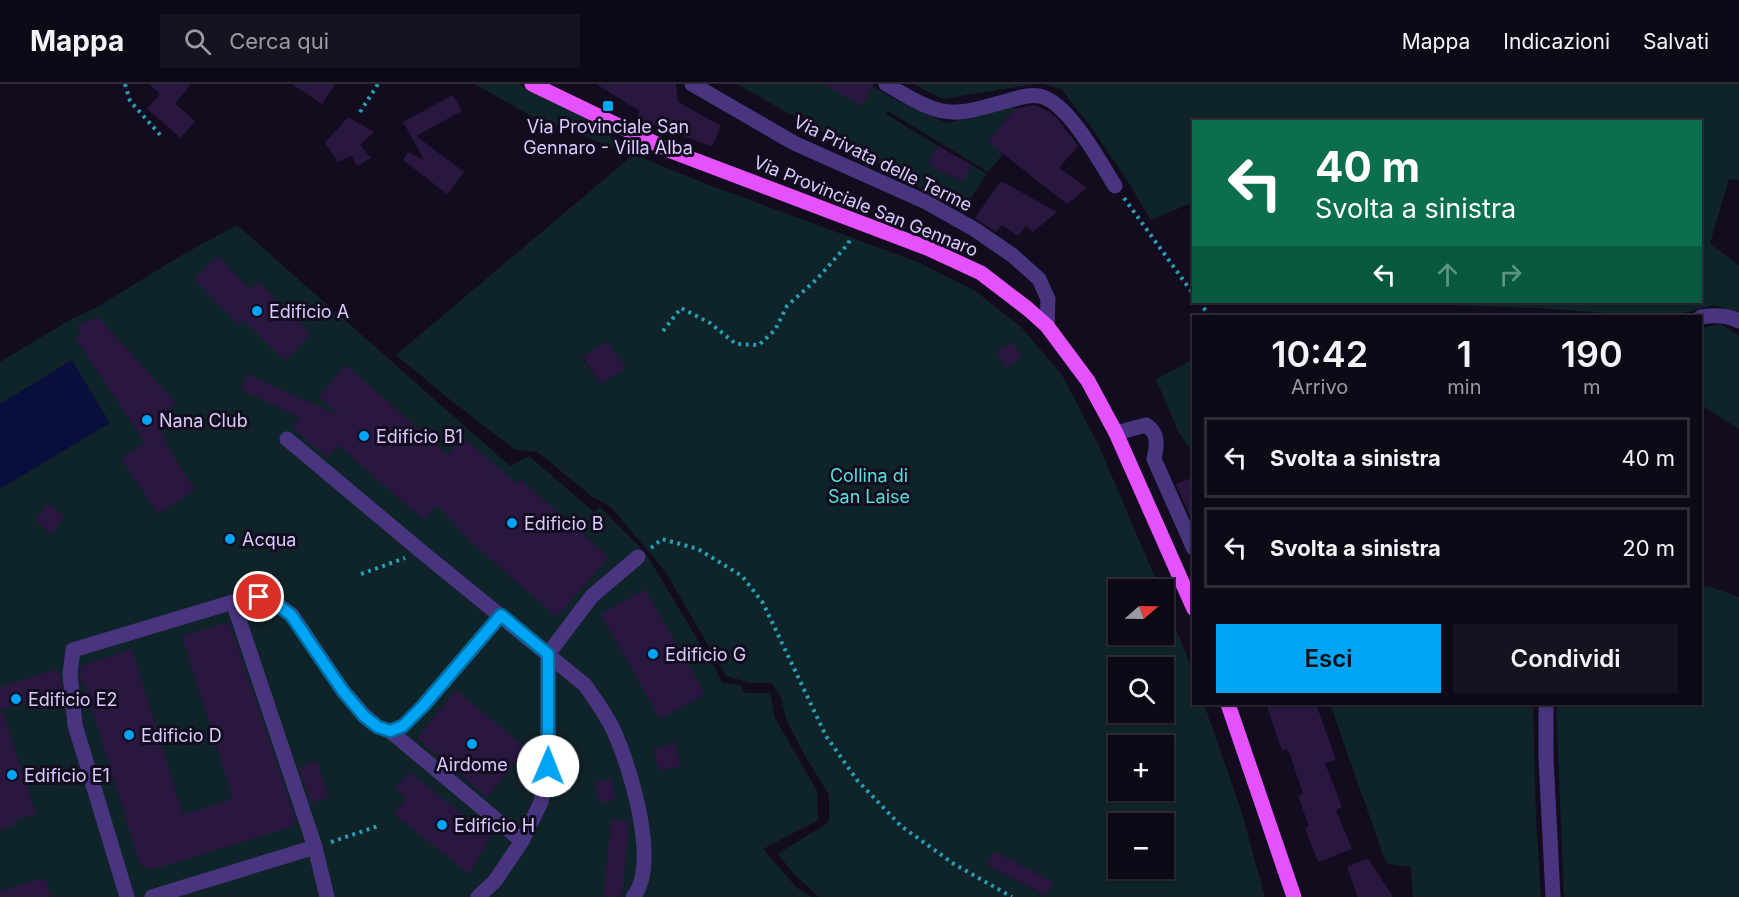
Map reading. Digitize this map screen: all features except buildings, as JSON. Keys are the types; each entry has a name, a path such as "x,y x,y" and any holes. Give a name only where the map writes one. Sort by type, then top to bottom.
{"main road":[{"name":"Via Provinciale San Gennaro","path":"532,84 671,151 927,248 981,273 1028,309 1047,326 1088,381 1116,433 1192,604"},
{"path":"1228,705 1294,897"}],"street":[{"name":"Via Privata delle Terme","path":"692,84 794,143 926,202 975,229 1012,255 1039,279 1048,298 1047,326"},
{"path":"886,84 936,110 956,112 1029,96 1043,96 1067,115 1114,186"},
{"path":"1702,317 1732,317 1739,321"},
{"path":"1116,433 1146,424 1151,428 1157,445 1154,459 1192,544"},
{"path":"288,439 585,685 602,709 616,735 630,777 640,820 645,850 644,873 633,897"},
{"path":"478,897 495,881 522,841 541,802 548,766 548,654 592,596 638,557"},
{"path":"127,897 75,725 70,674 73,650 233,602 259,597 272,601 291,615 343,691 364,716 378,727 390,731 522,841"},
{"path":"233,602 315,847 327,897"},
{"path":"390,731 403,726 423,706 501,615"},
{"path":"1546,705 1546,758 1553,897"},
{"path":"152,897 315,847"}],"path":[{"path":"125,84 130,101 163,138"},
{"path":"360,112 378,84"},
{"path":"1114,186 1192,292"},
{"path":"663,331 681,308 710,323 736,344 759,345 775,330 787,306 817,279 848,244 856,222"},
{"path":"1200,303 1209,315"},
{"path":"638,557 662,539 698,549 742,576 763,603 826,736 857,780 901,826 954,864 1012,897"},
{"path":"361,574 422,552"},
{"path":"315,847 378,826"}],"green space":[{"name":"Collina di San Laise","path":"475,84 517,84 586,118 633,154 709,185 920,263 974,290 1021,327 1062,375 1099,446 1156,579 1108,579 1108,645 1174,645 1174,624 1192,669 1192,705 1204,705 1241,810 1265,897 819,897 794,874 778,854 829,822 829,795 786,719 781,698 772,683 751,683 726,676 665,571 611,507 591,496 538,452 514,449 396,355 633,155 531,116","holes":["607,341 625,368 601,384 583,358","994,851 1053,882 1045,896 987,865"]},
{"path":"737,84 872,86 894,99 947,123 1017,105 988,142 1003,154 988,172 888,111 886,114 938,146 929,164 961,182 972,165 987,174 962,212"},
{"path":"914,84 1034,84 942,99"},
{"path":"1043,84 1739,84 1739,180 1729,179 1710,244 1739,265 1739,314 1715,305 1675,315 1602,315 1605,313 1447,305 1446,303 1702,303 1702,120 1192,120 1192,203 1151,220 1091,127 1061,89"},
{"path":"237,225 510,466 529,456 594,512 600,507 645,552 722,683 740,685 745,693 770,693 775,718 817,791 818,820 763,849 796,887 811,897 0,897 0,362"},
{"path":"1721,324 1739,336 1739,429 1702,406 1702,328"},
{"path":"1192,360 1192,452 1178,431 1156,379"},
{"path":"1702,586 1739,597 1739,897 1564,897 1556,705 1702,705"},
{"path":"1330,705 1533,705 1541,897 1413,897 1411,867 1386,863"}],"shaded area":[{"path":"72,360 110,423 0,489 0,404"}],"place":[{"name":"Via Provinciale San Gennaro - Villa Alba","path":"608,106"},
{"name":"Edificio A","path":"257,311"},
{"name":"Nana Club","path":"147,420"},
{"name":"Edificio B1","path":"364,436"},
{"name":"Edificio B","path":"512,523"},
{"name":"Acqua","path":"230,539"},
{"name":"Edificio G","path":"653,654"},
{"name":"Edificio E2","path":"16,699"},
{"name":"Edificio D","path":"129,735"},
{"name":"Airdome","path":"472,744"},
{"name":"Edificio E1","path":"12,775"},
{"name":"Edificio H","path":"442,825"}],"route":[{"path":"259,597 272,601 291,615 343,691 364,716 378,727 390,731 403,726 423,706 501,615 548,654 548,766"}]}
